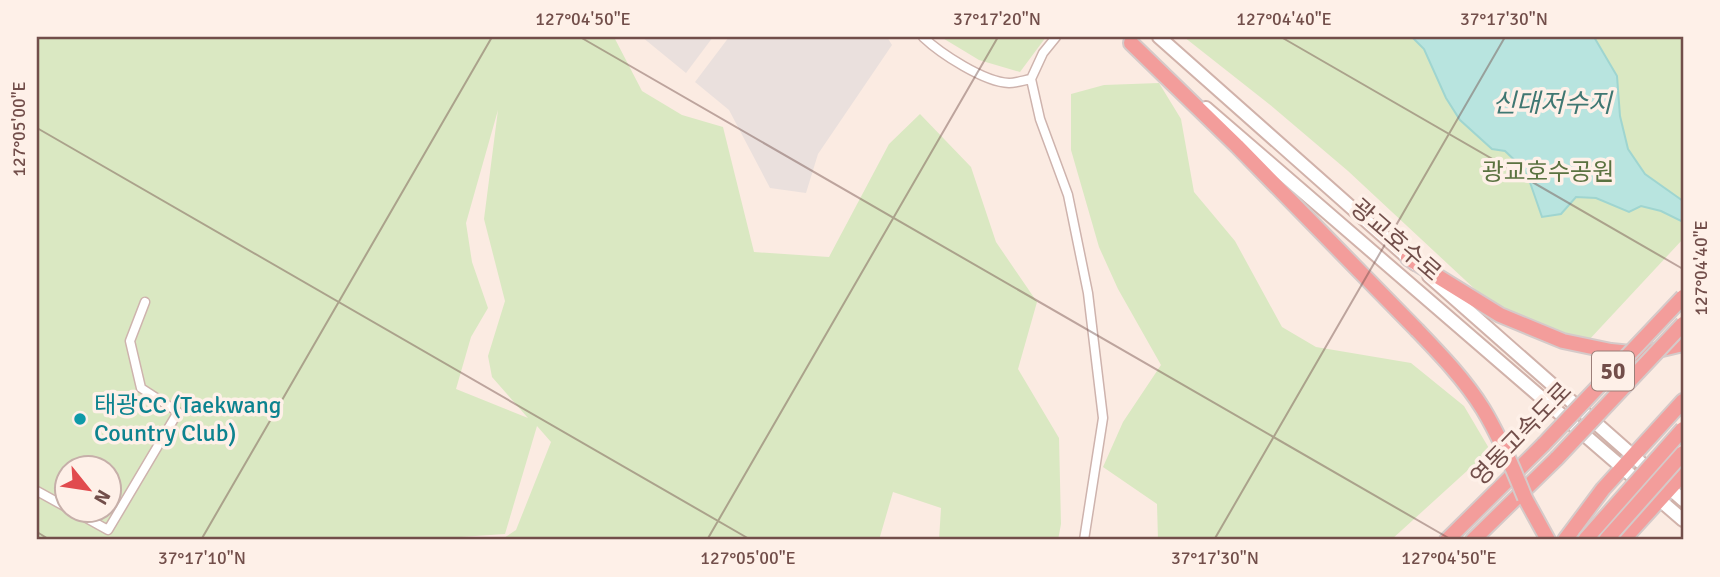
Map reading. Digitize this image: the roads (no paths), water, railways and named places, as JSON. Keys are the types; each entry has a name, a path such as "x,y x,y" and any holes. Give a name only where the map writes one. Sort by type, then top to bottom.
{"highway":[{"path":"1127,40 1237,146 1453,368 1483,408 1504,446 1525,498 1548,540"},
{"path":"1408,258 1500,315 1563,341 1641,354 1683,344"},
{"name":"영동고속도로","path":"1447,540 1544,444 1683,297"},
{"name":"영동고속도로","path":"1473,540 1557,458 1683,324"},
{"path":"1565,540 1632,455 1683,401"},
{"path":"1585,540 1683,429"},
{"path":"1606,540 1683,453"},
{"path":"1623,540 1683,474"}],"main road":[{"name":"광교호수로","path":"1158,37 1683,500"},
{"name":"광교호수로","path":"1127,40 1521,377 1683,520"}],"street":[{"path":"923,37 936,50 978,74 1009,83 1031,79"},
{"path":"1056,37 1043,53 1031,79 1040,119 1068,195 1088,293 1103,418 1084,540"},
{"path":"122,506 178,412 141,388 130,341 145,302"},
{"path":"97,524 108,530 112,524"}],"water":[{"name":"신대저수지","path":"1412,37 1594,37 1617,76 1620,116 1628,149 1645,174 1683,201 1683,222 1661,211 1641,206 1629,212 1596,198 1576,197 1561,214 1542,217 1526,171 1505,151 1492,149 1460,120 1446,98 1424,49"}],"place":[{"name":"태광CC (Taekwang Country Club)","path":"80,419"}],"park label":[{"name":"광교호수공원","path":"1548,172"}]}
